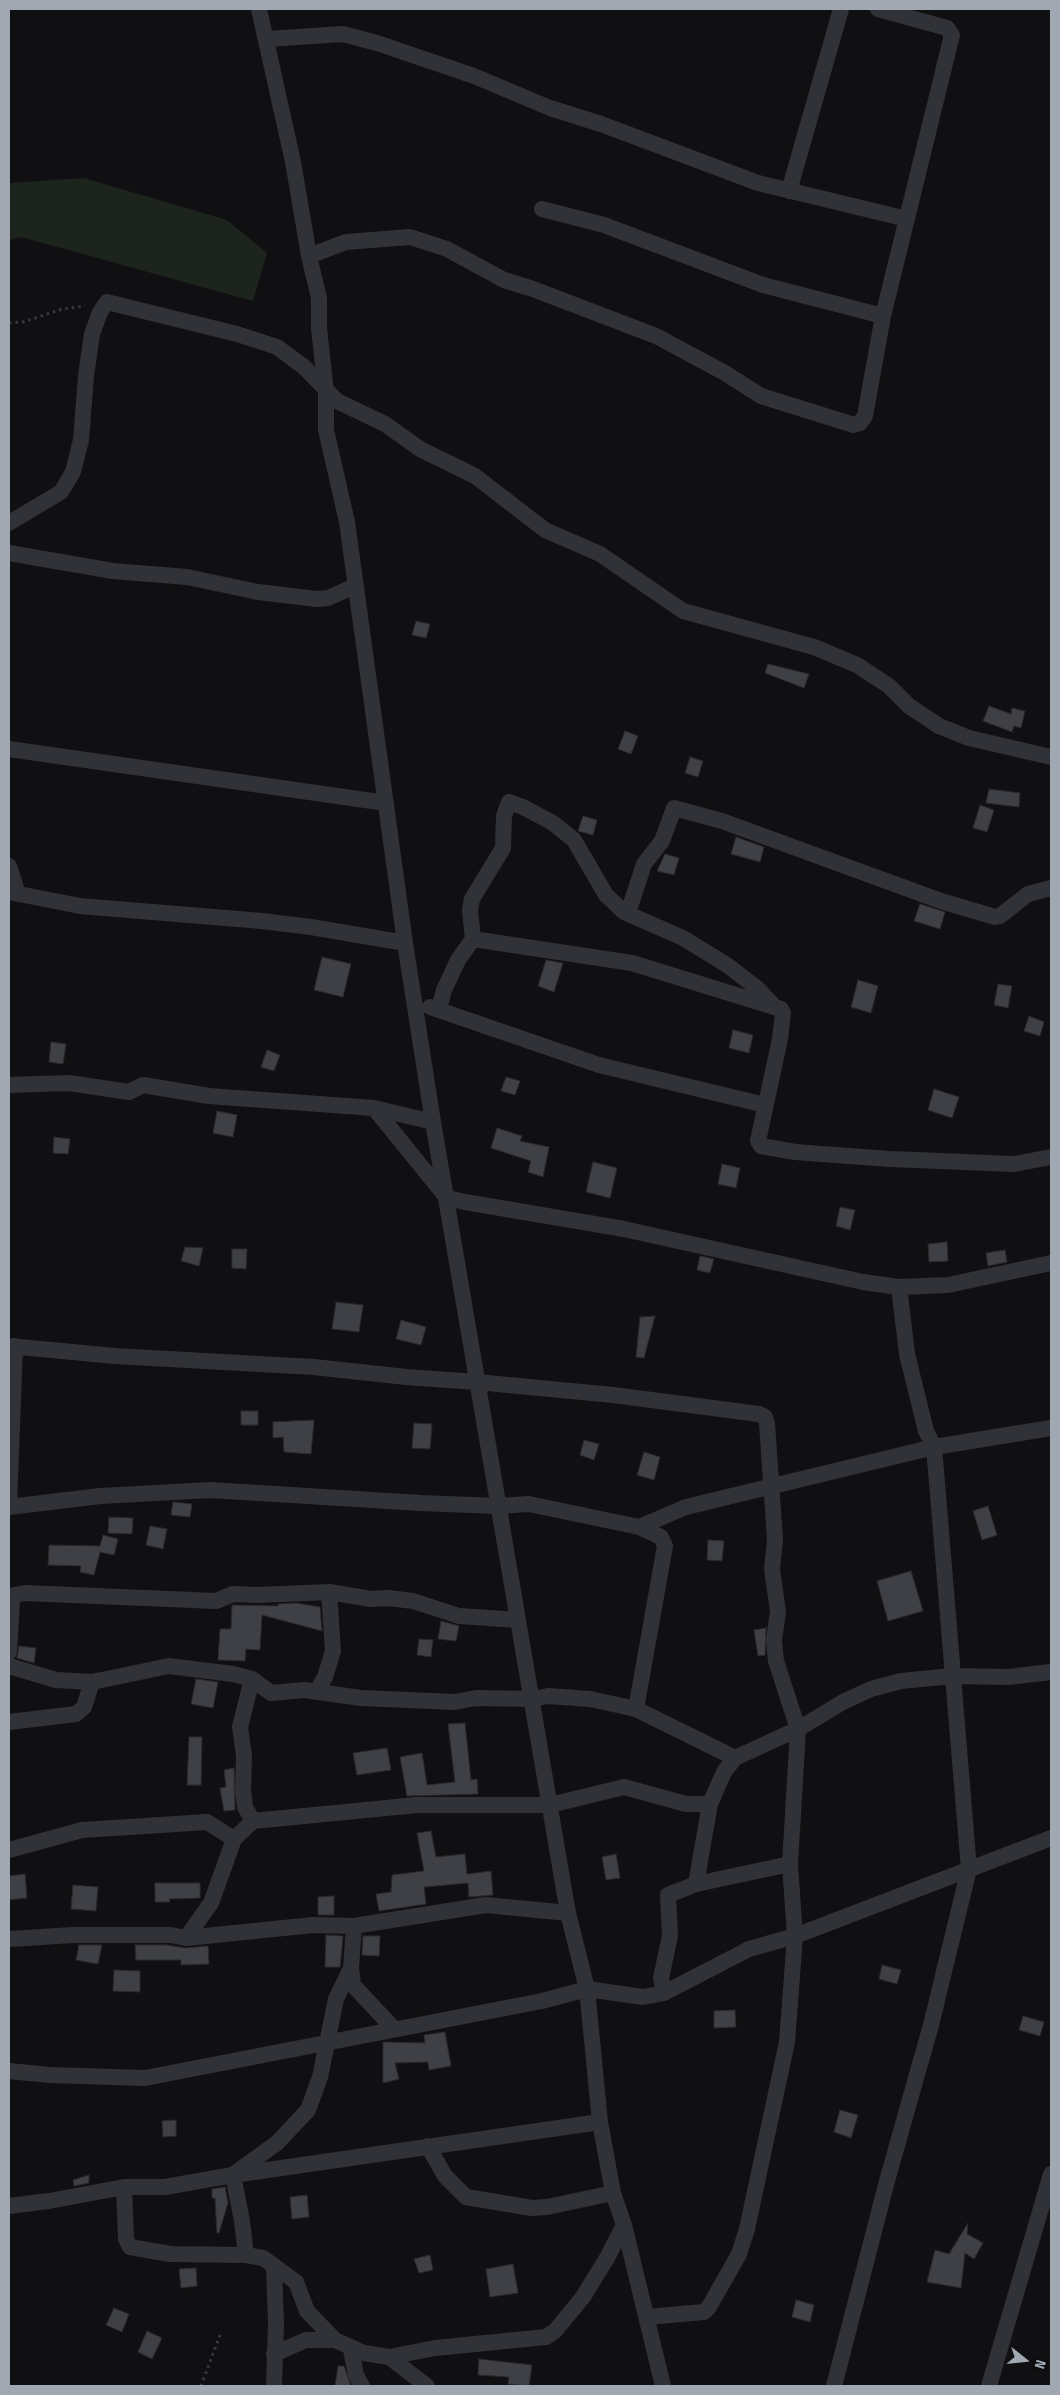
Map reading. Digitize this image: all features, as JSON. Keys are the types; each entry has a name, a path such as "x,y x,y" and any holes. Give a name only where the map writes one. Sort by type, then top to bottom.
{"street":[{"path":"259,9 293,162 308,256 319,298 319,328 326,392 326,430 346,522 405,943 433,1122 568,1913 586,1989 600,2122 613,2193 624,2225 662,2386"},
{"path":"789,191 839,9"},
{"path":"308,256 346,242 410,237 447,250 504,280 533,288 656,336 726,373 761,396 854,425 860,422 864,416 883,316 952,35 947,28 878,9"},
{"path":"266,39 343,34 377,43 474,76 550,108 601,124 758,183 907,219"},
{"path":"542,209 613,228 763,285 883,316"},
{"path":"9,523 61,492 73,472 81,440 86,376 92,334 100,312 108,302 237,334 277,347 304,368 326,392 345,406 385,424 420,449 475,476 545,530 600,554 683,611 814,648 857,665 889,686 909,706 939,726 969,738 1051,757"},
{"path":"9,553 113,570 187,577 258,592 317,599 328,598 355,586"},
{"path":"9,749 386,803"},
{"path":"439,1009 444,990 458,960 473,940 470,910 472,899 502,848 504,816 509,802 523,807 553,823 574,840 606,895 624,912 683,938 727,965 757,988 775,1007"},
{"path":"624,912 631,904 644,864 662,842 674,808 722,821 941,901 995,917 1000,916 1028,894 1051,888"},
{"path":"9,866 14,893 98,908 311,927 405,943"},
{"path":"473,940 632,963 781,1009 783,1013 780,1039 758,1142 761,1146 795,1152 890,1159 1014,1164 1051,1157"},
{"path":"416,1004 439,1009 599,1065 765,1105"},
{"path":"9,1085 70,1083 129,1092 143,1085 201,1095 374,1108 433,1122"},
{"path":"374,1108 447,1198 624,1229 854,1280 899,1287 948,1285 1051,1263"},
{"path":"834,2386 887,2181 931,2025 969,1869 934,1447 926,1431 909,1362 899,1287"},
{"path":"636,1709 665,1546 661,1537 639,1527 529,1504 498,1506 210,1490 100,1496 9,1508 12,1346 115,1356 314,1367 406,1378 477,1382 613,1395 759,1414 765,1417 767,1423 775,1540 772,1569 778,1612 774,1640 776,1661 798,1729 790,1864 796,1936 787,2042 747,2229 739,2254 709,2307 704,2312 647,2316"},
{"path":"639,1527 686,1507 934,1447 1051,1428"},
{"path":"9,1652 12,1600 14,1594 18,1593 216,1601 233,1594 329,1592 371,1599 388,1598 412,1601 459,1616 518,1620"},
{"path":"316,1692 325,1677 333,1651 329,1592"},
{"path":"9,1666 56,1680 92,1682 169,1666 233,1674 252,1679 271,1693 292,1690 361,1698 462,1702 476,1698 532,1699 560,1696 604,1701 636,1709 735,1758"},
{"path":"696,1884 710,1804 724,1772 735,1758 798,1729 824,1712 871,1689 901,1681 952,1676 979,1678 1051,1672"},
{"path":"252,1679 240,1727 244,1756 243,1791 245,1807 253,1821"},
{"path":"9,1722 76,1714 85,1704 92,1682"},
{"path":"186,1938 211,1903 234,1839 253,1821 418,1805 550,1805 624,1788 686,1804 710,1804"},
{"path":"9,1850 82,1830 207,1822 234,1839"},
{"path":"9,2072 145,2078 542,2001 586,1989 643,1997 664,1993 749,1950 796,1936 1051,1838"},
{"path":"664,1993 662,1968 670,1936 668,1896 696,1884 790,1864"},
{"path":"9,1938 73,1935 171,1935 186,1938 313,1925 354,1926 486,1905 568,1913"},
{"path":"354,1926 351,1968 353,1985 394,2029"},
{"path":"232,2175 276,2143 308,2110 315,2097 336,1999 351,1968"},
{"path":"9,2206 49,2201 124,2187 165,2187 232,2175 600,2122"},
{"path":"428,2146 445,2176 466,2197 475,2200 532,2208 547,2207 613,2193"},
{"path":"989,2386 1051,2174"},
{"path":"232,2175 242,2221 246,2255"},
{"path":"124,2187 126,2239 130,2247 170,2254 246,2255 270,2261 274,2267 296,2282 307,2311 335,2340 364,2353 389,2357 435,2348 546,2337 555,2330 583,2297 624,2225"},
{"path":"274,2267 274,2386"},
{"path":"274,2354 306,2340 335,2340"},
{"path":"351,2348 356,2375 362,2386"},
{"path":"389,2357 428,2386"}],"path":[{"path":"9,323 23,322 62,309 108,302"},
{"path":"201,2386 220,2336"}],"shaded area":[{"path":"84,178 227,220 267,253 253,301 21,237 9,240 9,183"}],"building":[{"path":"416,621 430,624 426,638 412,635"},
{"path":"768,664 809,674 804,688 765,673"},
{"path":"989,706 1011,714 1012,708 1025,711 1021,728 1014,726 1012,732 983,721"},
{"path":"625,731 638,736 631,754 618,749"},
{"path":"690,757 703,761 698,777 685,773"},
{"path":"989,789 1020,793 1019,807 986,803"},
{"path":"980,805 994,810 987,832 973,828"},
{"path":"583,816 597,820 593,835 578,831"},
{"path":"736,837 764,847 760,862 731,854"},
{"path":"665,854 679,858 674,875 657,871"},
{"path":"920,904 945,912 940,929 914,921"},
{"path":"322,957 351,964 343,997 314,990"},
{"path":"546,960 563,963 554,992 538,986"},
{"path":"858,980 878,986 871,1013 851,1007"},
{"path":"998,984 1012,986 1008,1008 994,1005"},
{"path":"1029,1016 1044,1022 1040,1036 1024,1031"},
{"path":"733,1030 753,1035 749,1053 729,1048"},
{"path":"51,1042 66,1044 63,1064 49,1062"},
{"path":"267,1050 280,1055 274,1071 261,1067"},
{"path":"506,1077 520,1081 515,1095 501,1091"},
{"path":"934,1089 959,1097 952,1118 928,1110"},
{"path":"217,1111 237,1115 233,1137 213,1133"},
{"path":"497,1128 522,1136 520,1141 549,1147 543,1177 528,1172 531,1161 491,1148"},
{"path":"54,1137 70,1139 68,1154 53,1153"},
{"path":"593,1162 617,1168 610,1198 586,1192"},
{"path":"722,1164 740,1168 736,1188 718,1184"},
{"path":"840,1207 855,1210 850,1230 836,1226"},
{"path":"947,1242 948,1261 929,1262 928,1244"},
{"path":"185,1247 203,1248 199,1266 181,1261"},
{"path":"232,1249 247,1249 246,1269 232,1268"},
{"path":"1005,1250 1007,1262 988,1266 986,1253"},
{"path":"700,1256 714,1259 710,1273 697,1270"},
{"path":"336,1302 363,1305 359,1332 332,1329"},
{"path":"655,1316 644,1358 636,1357 640,1317"},
{"path":"401,1320 426,1327 421,1345 396,1339"},
{"path":"241,1411 258,1411 258,1425 241,1425"},
{"path":"314,1420 311,1454 284,1452 283,1437 273,1438 273,1422"},
{"path":"414,1423 432,1424 430,1449 412,1448"},
{"path":"584,1440 599,1444 594,1460 580,1455"},
{"path":"644,1452 660,1457 654,1480 637,1475"},
{"path":"173,1502 192,1504 190,1517 171,1515"},
{"path":"988,1506 997,1535 982,1540 973,1511"},
{"path":"109,1517 133,1518 132,1534 108,1533"},
{"path":"150,1526 167,1529 163,1549 146,1545"},
{"path":"103,1535 118,1539 114,1555 100,1552 94,1575 80,1572 81,1566 48,1565 49,1545 100,1546"},
{"path":"708,1540 724,1541 722,1561 707,1560"},
{"path":"911,1571 923,1611 888,1621 877,1581"},
{"path":"296,1603 320,1607 322,1631 262,1615 260,1650 246,1649 245,1661 218,1660 220,1629 231,1629 232,1605 278,1606 278,1604"},
{"path":"441,1621 459,1626 456,1641 438,1639"},
{"path":"766,1628 765,1655 758,1656 754,1630"},
{"path":"419,1639 433,1640 431,1657 417,1655"},
{"path":"19,1646 36,1648 34,1663 17,1658"},
{"path":"196,1679 218,1682 213,1708 191,1704"},
{"path":"465,1723 471,1780 477,1779 478,1794 407,1796 400,1757 422,1753 427,1785 455,1782 448,1724"},
{"path":"189,1737 202,1737 201,1785 187,1785"},
{"path":"387,1748 391,1770 357,1775 353,1753"},
{"path":"234,1768 235,1810 224,1811 220,1788 226,1787 224,1770"},
{"path":"431,1831 436,1857 465,1854 467,1874 491,1871 493,1895 469,1897 468,1883 424,1887 426,1904 379,1911 376,1894 391,1892 392,1875 424,1871 417,1833"},
{"path":"616,1854 620,1878 606,1880 602,1857"},
{"path":"25,1874 27,1898 9,1900 9,1876"},
{"path":"155,1883 200,1883 200,1898 169,1899 170,1902 155,1902"},
{"path":"73,1885 98,1887 96,1911 71,1909"},
{"path":"334,1896 334,1915 318,1915 318,1897"},
{"path":"326,1935 343,1936 340,1967 325,1967"},
{"path":"363,1936 380,1936 379,1956 362,1955"},
{"path":"79,1945 102,1945 98,1964 76,1960"},
{"path":"135,1945 166,1945 186,1948 208,1946 209,1964 181,1965 181,1960 136,1960"},
{"path":"882,1965 901,1970 897,1984 879,1979"},
{"path":"114,1970 140,1971 140,1992 113,1991"},
{"path":"735,2010 736,2027 714,2028 714,2011"},
{"path":"1023,2016 1044,2022 1040,2036 1019,2030"},
{"path":"445,2032 451,2066 429,2070 428,2062 395,2063 399,2079 383,2083 383,2042 425,2043 424,2035"},
{"path":"840,2110 858,2115 851,2138 834,2132"},
{"path":"176,2120 176,2136 163,2137 162,2121"},
{"path":"89,2175 89,2183 74,2186 73,2180"},
{"path":"225,2187 228,2203 219,2233 217,2233 215,2198 212,2198 212,2189"},
{"path":"307,2195 309,2217 292,2219 290,2197"},
{"path":"968,2223 967,2234 983,2243 974,2259 965,2253 961,2288 927,2282 935,2250 949,2254"},
{"path":"430,2255 433,2270 419,2273 414,2259"},
{"path":"513,2264 518,2293 490,2297 486,2269"},
{"path":"196,2268 197,2286 181,2288 179,2269"},
{"path":"796,2300 814,2305 810,2322 792,2317"},
{"path":"114,2308 129,2314 122,2332 106,2325"},
{"path":"147,2331 162,2338 152,2359 138,2352"},
{"path":"479,2359 532,2365 529,2386 508,2384 509,2377 478,2375"},
{"path":"338,2366 344,2366 351,2386 335,2386"}]}
